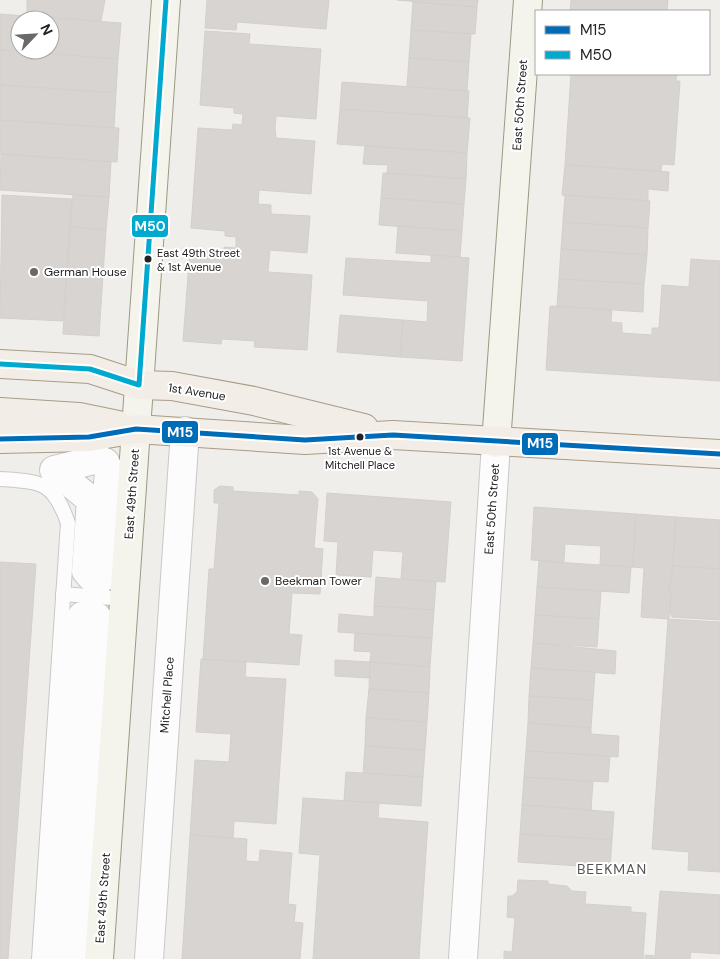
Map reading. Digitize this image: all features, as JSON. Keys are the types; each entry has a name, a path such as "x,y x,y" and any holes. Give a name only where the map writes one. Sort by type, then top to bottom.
{"main road":[{"name":"East 49th Street","path":"99,959 166,0"},
{"name":"East 50th Street","path":"496,443 528,0"},
{"name":"1st Avenue","path":"0,364 90,369 139,385 172,386 254,401 393,435"},
{"path":"0,383 83,387 139,385"},
{"path":"0,412 78,418 136,429"},
{"name":"1st Avenue","path":"0,439 89,437 136,429 305,440 393,435 496,443 720,454"}],"street":[{"name":"Mitchell Place","path":"149,959 185,431"},
{"name":"East 50th Street","path":"462,959 496,443"},
{"path":"57,959 82,616 97,617 72,959"}],"lane":[{"path":"0,479 24,481 46,487 59,498 68,523 39,959"},
{"path":"63,594 124,599"}],"building":[{"path":"27,0 105,0 101,21 60,18 60,10 27,10"},
{"path":"207,0 329,0 326,29 237,22 236,30 205,28"},
{"path":"397,0 478,0 477,7"},
{"path":"571,0 668,0 667,10 570,10"},
{"path":"413,2 477,7 475,34 411,30"},
{"path":"0,14 10,15 10,51 0,50"},
{"path":"60,18 121,23 118,59 60,55"},
{"path":"411,30 471,34 469,62 409,58"},
{"path":"205,31 250,34 249,44 321,49 316,119 276,116 275,128 276,138 315,141 311,194 259,190 258,204 271,205 271,214 310,216 307,253 270,250 268,272 312,275 307,350 254,347 255,341 222,339 221,344 183,341 190,250 224,252 224,247 236,248 236,237 225,236 225,231 191,228 198,128 232,130 233,124 242,125 243,114 234,113 234,108 200,105"},
{"path":"0,50 10,51 10,60 60,60 60,55 118,59 116,93 0,85"},
{"path":"409,58 469,62 467,91 407,87"},
{"path":"571,75 677,75 676,81 680,81 674,165 662,164 661,171 565,165"},
{"path":"342,82 469,91 467,118 340,109"},
{"path":"0,85 116,93 114,128 0,120"},
{"path":"340,109 470,118 467,153 337,144"},
{"path":"0,120 119,128 117,162 0,154"},
{"path":"365,146 467,153 466,179 387,173 388,165 363,164"},
{"path":"1,154 111,162 109,197 0,190"},
{"path":"565,165 669,172 668,191 648,189 648,201 562,195"},
{"path":"383,173 466,179 464,204 381,198"},
{"name":"German House","path":"2,195 72,199 63,321 0,318"},
{"path":"73,195 109,197 106,230 70,227"},
{"path":"565,195 650,201 648,228 563,222"},
{"path":"381,198 464,204 462,231 379,225"},
{"path":"563,222 648,228 647,255 561,249"},
{"path":"398,226 462,231 460,257 396,253"},
{"path":"70,227 106,230 99,336 63,334"},
{"path":"561,249 647,255 644,284 559,279"},
{"path":"431,255 469,258 462,361 400,357 403,320 427,322 428,301 343,295 346,258 431,263"},
{"path":"691,259 720,261 720,381 546,370 550,306 612,310 611,322 622,323 622,333 652,335 652,328 659,328 662,285 689,287"},
{"path":"559,279 644,284 643,312 557,306"},
{"path":"340,315 403,320 400,357 337,352"},
{"name":"Beekman Tower","path":"220,486 233,487 233,491 299,495 299,491 312,492 318,499 314,548 323,549 320,594 292,593 289,634 302,635 299,665 203,659 209,569 214,569 219,503 214,503 214,490"},
{"path":"327,493 451,502 445,582 401,579 403,552 373,550 371,577 336,575 338,542 324,541"},
{"path":"534,507 636,514 633,567 600,565 601,546 565,544 564,562 531,560"},
{"path":"636,514 676,517 672,582 669,592 671,594 669,619 641,617 644,568 633,567"},
{"path":"676,517 720,520 720,569 673,566"},
{"path":"539,561 631,567 629,593 537,587"},
{"path":"0,562 36,564 8,959 0,959"},
{"path":"673,566 720,569 720,620 672,617 670,612 671,594 669,592"},
{"path":"376,577 436,582 434,610 374,606"},
{"path":"537,587 601,591 599,619 535,615"},
{"path":"374,606 434,610 432,638 338,632 339,614 374,617"},
{"path":"535,615 599,619 597,647 533,643"},
{"path":"668,619 720,622 720,872 688,870 689,852 652,849"},
{"path":"355,633 432,638 430,667 370,662 371,652 354,651"},
{"path":"533,643 616,651 615,674 531,668"},
{"path":"201,659 246,662 245,677 286,679 276,824 234,821 233,838 190,835 195,760 229,762 231,734 196,732"},
{"path":"335,660 370,662 369,678 335,676"},
{"path":"370,662 430,667 429,693 369,689"},
{"path":"531,668 595,672 593,700 529,696"},
{"path":"369,689 429,693 427,722 366,718"},
{"path":"529,696 593,700 591,728 528,723"},
{"path":"366,718 427,722 425,750 365,746"},
{"path":"528,723 591,728 591,734 619,736 618,757 526,751"},
{"path":"365,746 425,750 423,777 363,773"},
{"path":"526,751 610,756 608,782 524,777"},
{"path":"346,772 423,777 421,806 344,801"},
{"path":"524,777 593,782 591,810 522,805"},
{"path":"303,798 379,803 378,818 428,822 419,959 313,959 320,855 299,853"},
{"path":"522,805 614,812 612,840 520,834"},
{"path":"520,834 612,840 610,868 518,862"},
{"path":"190,835 247,839 246,861 259,862 260,850 292,853 288,904 296,905 294,922 303,923 300,959 182,959"},
{"path":"518,880 548,881 548,884 567,886 572,891 586,892 585,904 631,907 631,912 646,913 643,959 504,959 504,951 512,952 515,918 507,917 508,896 512,896 517,892"},
{"path":"660,891 720,895 720,954 691,952 690,959 645,959 645,955 655,956"}],"transit line":[{"name":"M50","path":"0,364 90,369 139,385 166,0"},
{"name":"M15","path":"0,439 89,437 136,429 305,440 393,435 720,454"}],"place":[{"name":"East 49th Street & 1st Avenue","path":"148,259"},
{"name":"German House","path":"34,272"},
{"name":"1st Avenue & Mitchell Place","path":"360,437"},
{"name":"Beekman Tower","path":"265,581"}],"district":[{"name":"BEEKMAN","path":"612,869"}]}
